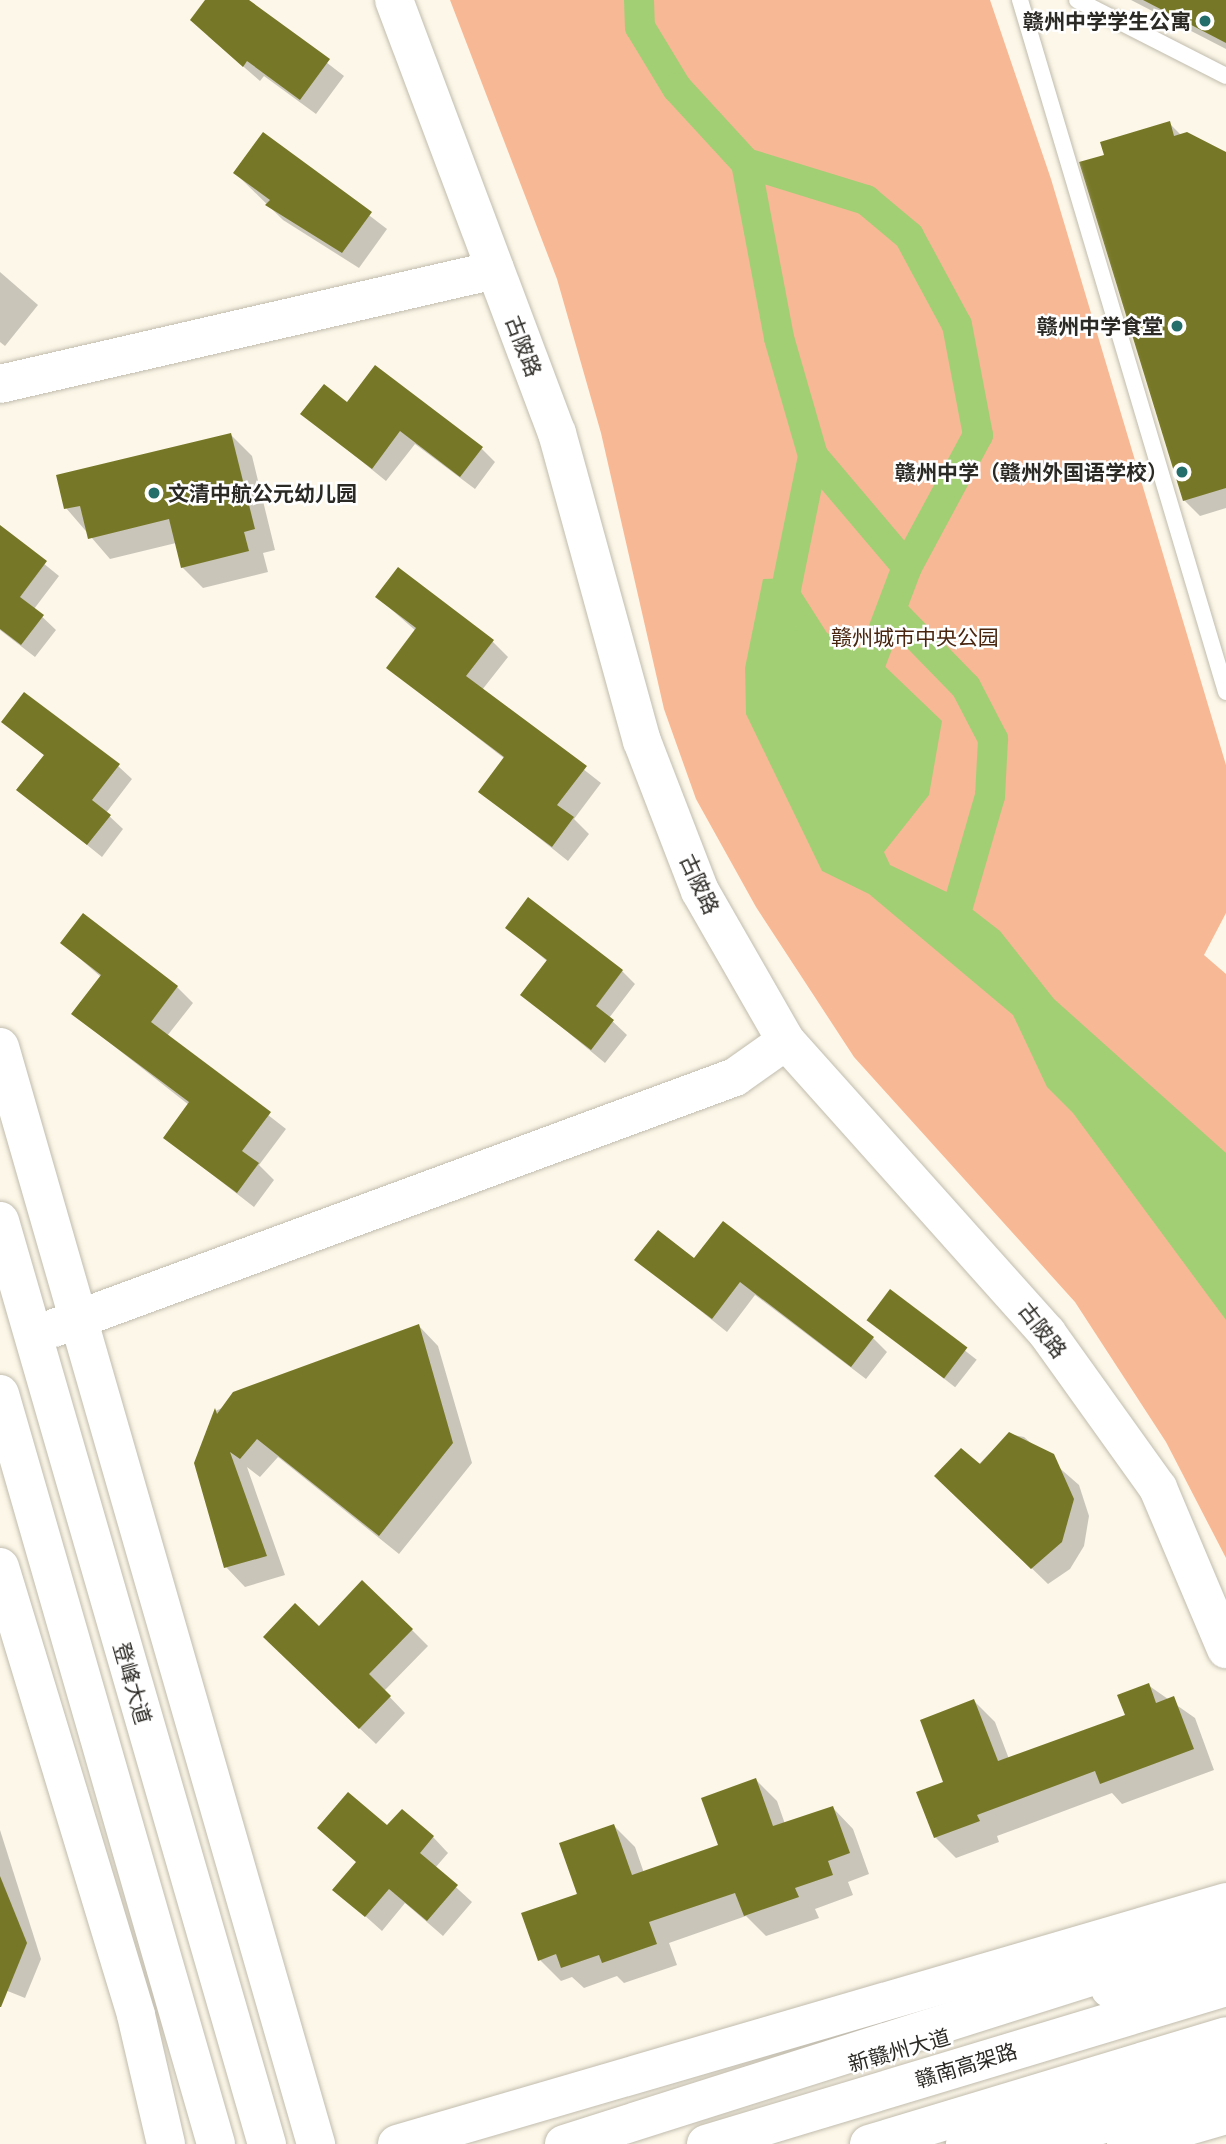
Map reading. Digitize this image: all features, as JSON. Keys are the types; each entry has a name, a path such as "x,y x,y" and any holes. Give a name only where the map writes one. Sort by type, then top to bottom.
{"main road":[{"name":"古陂路","path":"394,0 557,433 642,741 699,891 786,1041 1047,1333 1158,1488 1226,1649"},
{"path":"0,384 495,270"},
{"path":"32,1336 735,1077 786,1041"},
{"path":"0,1047 76,1320 316,2144"},
{"name":"登峰大道","path":"0,1222 267,2144"},
{"path":"0,1394 216,2144"},
{"path":"0,1567 136,2015 166,2144"},
{"path":"397,2144 1226,1902"},
{"path":"564,2144 1226,1934"},
{"name":"新赣州大道","path":"573,2144 1226,1956"},
{"name":"赣南高架路","path":"706,2144 1226,1987"},
{"path":"869,2144 1226,2036"},
{"path":"965,2144 1226,2066"},
{"path":"1038,2144 1226,2087"},
{"path":"1126,2144 1226,2115"}],"lane":[{"path":"1020,0 1226,691"},
{"path":"1077,0 1226,76"}],"green space":[{"name":"赣州城市中央公园","path":"450,0 990,0 1051,179 1226,765 1226,913 1204,955 1226,974 1226,1558 1166,1442 1075,1302 854,1057 756,907 696,799 664,709 601,433 557,279"}],"shaded area":[{"path":"792,578 827,633 872,654 942,721 929,795 884,852 890,865 955,896 1000,931 1054,999 1226,1153 1226,1320 1073,1113 1047,1087 1013,1015 869,894 822,871 746,714 745,668 763,579"}],"building":[{"path":"205,0 249,0 330,59 300,100 247,61 243,67 190,20"},
{"name":"赣州中学学生公寓","path":"1143,0 1226,0 1226,43"},
{"name":"赣州中学食堂","path":"1170,121 1174,136 1187,132 1226,152 1226,488 1183,501 1079,162 1104,155 1100,142"},
{"path":"263,132 372,212 342,253 265,205 270,200 233,173"},
{"path":"375,365 483,447 460,477 400,431 372,469 300,414 324,384 347,402"},
{"path":"231,433 255,529 244,532 249,551 181,568 169,519 88,539 80,506 64,509 56,475"},
{"path":"0,525 47,561 20,597 44,615 21,645 0,629"},
{"path":"398,567 494,640 466,676 587,766 557,805 574,817 552,847 478,792 504,757 386,668 416,628 375,597"},
{"path":"24,692 120,764 92,800 111,815 87,845 16,790 44,755 1,722"},
{"path":"528,897 623,970 596,1006 614,1020 591,1050 520,995 547,960 505,928"},
{"path":"83,913 178,986 151,1022 271,1112 242,1151 259,1163 237,1193 163,1138 189,1102 71,1014 101,975 60,943"},
{"path":"723,1221 874,1337 851,1367 740,1282 712,1319 634,1260 658,1230 694,1258"},
{"path":"890,1289 967,1347 944,1379 867,1320"},
{"path":"419,1324 453,1443 379,1536 257,1439 240,1459 230,1452 267,1556 224,1568 194,1463 215,1408 217,1414 233,1392"},
{"path":"1009,1432 1054,1454 1074,1499 1062,1542 1031,1569 934,1476 961,1448 980,1464"},
{"path":"362,1580 413,1629 369,1674 391,1696 359,1729 263,1637 295,1603 319,1626"},
{"path":"1149,1683 1156,1703 1174,1696 1194,1749 1100,1784 1095,1771 977,1815 980,1821 934,1838 916,1792 943,1782 920,1720 974,1699 998,1761 1125,1715 1117,1695"},
{"path":"756,1778 773,1826 833,1806 850,1853 828,1861 833,1875 795,1888 799,1897 744,1916 735,1893 649,1922 657,1944 602,1963 599,1955 561,1968 556,1954 538,1961 521,1913 577,1894 559,1843 614,1824 632,1875 718,1845 701,1798"},
{"path":"348,1792 387,1825 402,1809 434,1836 420,1853 458,1885 427,1921 389,1889 365,1917 332,1890 356,1862 317,1828"},
{"path":"0,1876 27,1943 1,2007 0,2007"}],"waterway":[{"path":"639,0 640,27 677,88 746,163 866,200 909,236 957,325 978,435 907,567 859,694"},
{"path":"746,163 779,338 813,456 907,567"},
{"path":"793,616 785,594 813,456"},
{"path":"894,613 966,687 993,739 990,796 954,920"}],"place":[{"name":"赣州中学学生公寓","path":"1205,21"},
{"name":"赣州中学食堂","path":"1177,326"},
{"name":"赣州中学（赣州外国语学校）","path":"1182,472"},
{"name":"文清中航公元幼儿园","path":"154,493"}]}
